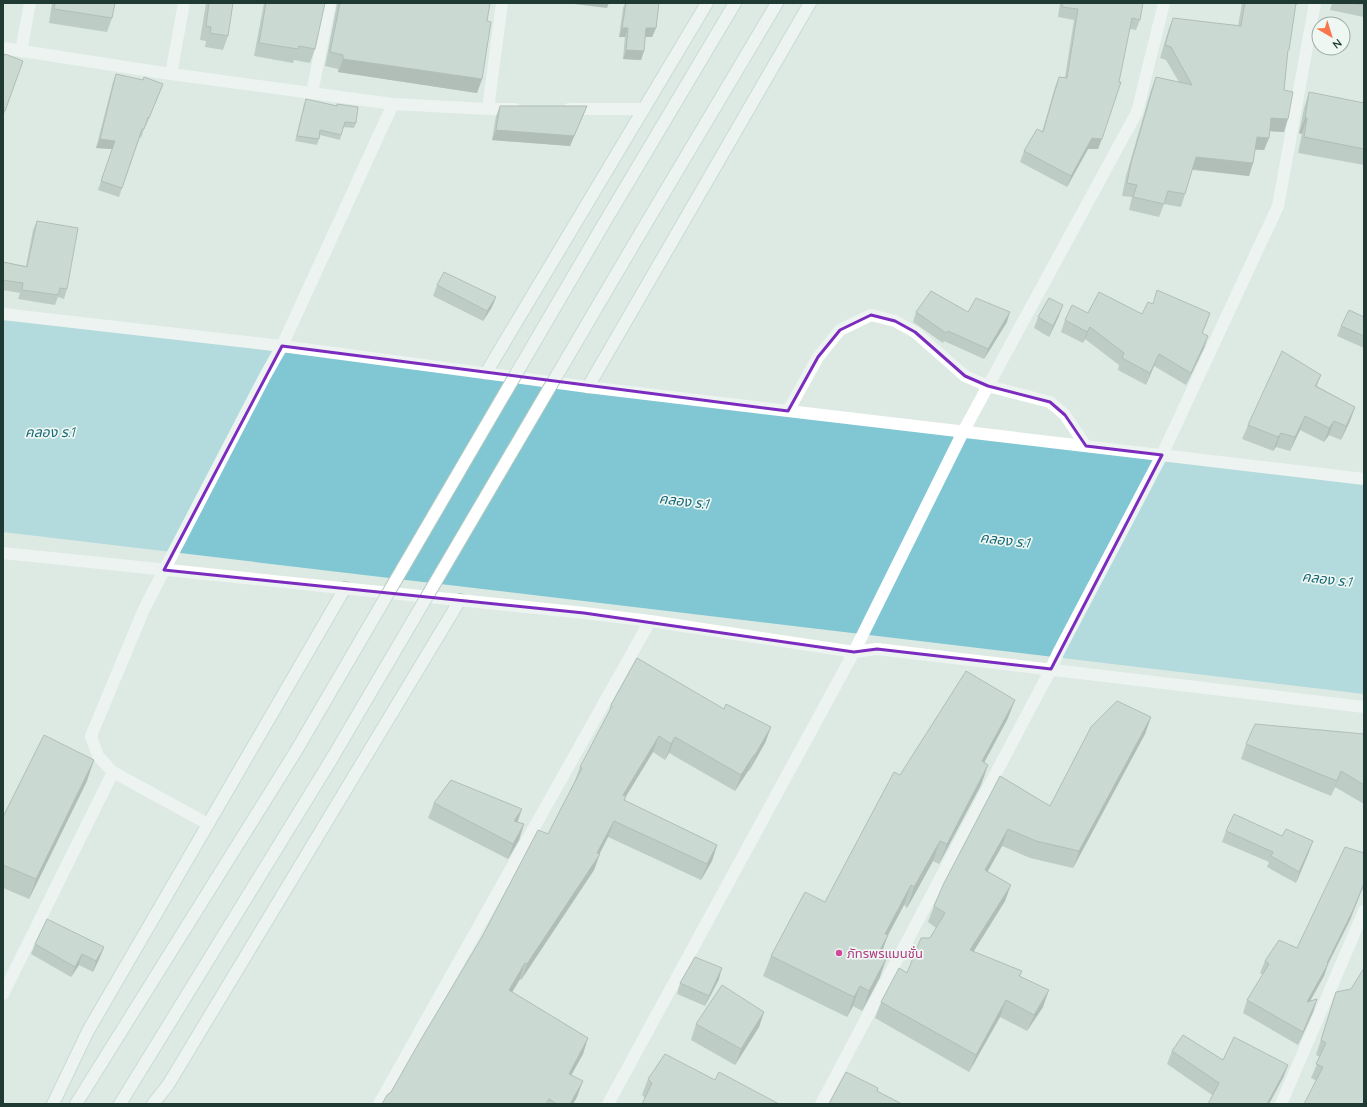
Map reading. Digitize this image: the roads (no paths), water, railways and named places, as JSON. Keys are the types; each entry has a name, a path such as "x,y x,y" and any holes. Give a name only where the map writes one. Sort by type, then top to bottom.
{"street":[{"path":"21,51 30,3"},
{"path":"171,74 184,3"},
{"path":"312,93 330,3"},
{"path":"488,109 502,3"},
{"path":"486,373 707,3"},
{"path":"76,1104 296,751 602,225 735,3"},
{"path":"120,1104 331,760 777,3"},
{"path":"588,387 810,3"},
{"path":"608,1104 854,652 963,432 1137,112 1164,3"},
{"path":"821,1104 1051,669 1150,475 1162,455 1278,206 1315,3"},
{"path":"3,48 171,74 392,104 488,109 527,109"},
{"path":"208,824 113,772 98,756 91,736 144,609 282,346 392,104"},
{"path":"558,109 644,109"},
{"path":"3,314 282,346 588,387 1364,479"},
{"path":"788,411 818,357 840,330 871,315 895,321 915,332 965,376 988,386 1050,402 1065,415 1086,446"},
{"path":"3,553 584,613 650,621 854,652 877,649 1364,706"},
{"path":"53,1104 88,1031 345,588"},
{"path":"153,1104 168,1085 460,600"},
{"path":"379,1104 650,621"},
{"path":"3,994 113,772"},
{"path":"1281,1104 1364,912"}],"water":[{"name":"คลอง ร.1","path":"3,318 1364,484 1364,694 3,532"}],"place":[{"name":"ภัทรพรแมนชั่น","path":"839,953"}]}
